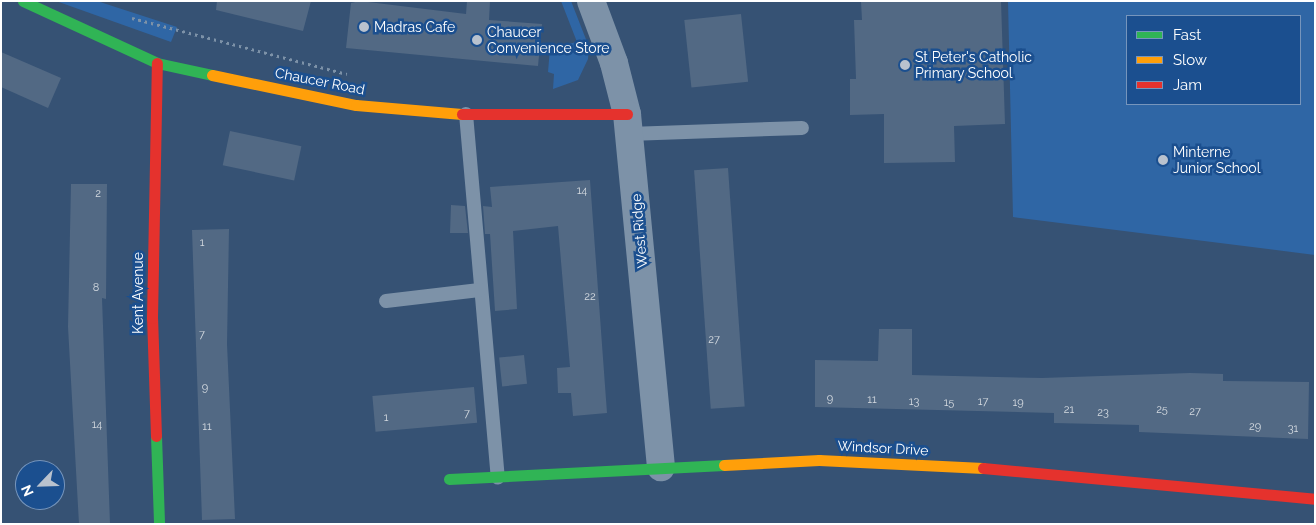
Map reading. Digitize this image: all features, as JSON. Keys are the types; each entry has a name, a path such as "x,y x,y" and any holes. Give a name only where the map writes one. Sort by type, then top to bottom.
{"street":[{"name":"Chaucer Road","path":"23,1 158,62 356,105 628,124"},
{"name":"West Ridge","path":"591,1 614,63 628,124 660,467"},
{"name":"Kent Avenue","path":"158,62 152,318 159,524"},
{"name":"Windsor Drive","path":"449,480 660,467 819,460 988,468 1315,499"}],"lane":[{"path":"466,114 479,290 498,478"},
{"path":"628,124 802,128"},
{"path":"386,301 479,290"}],"path":[{"path":"127,16 347,71 356,105"}],"shaded area":[{"path":"56,1 97,1 177,27 171,42"},
{"path":"561,1 571,1 589,47 588,59 578,80 553,89 554,74 548,72 550,48 577,42"},
{"name":"Minterne Junior School","path":"1008,1 1315,1 1315,255 1013,217"}],"building":[{"path":"217,1 311,1 303,31 216,10"},
{"path":"360,1 466,14 467,1 490,1 489,20 542,24 538,66 346,48 351,3"},
{"path":"1001,1 1005,124 954,126 955,162 884,163 884,114 850,115 850,79 856,79 854,20 862,20 861,2"},
{"path":"741,14 748,82 691,88 684,20"},
{"path":"1,52 61,78 48,108 1,87"},
{"path":"230,131 301,146 294,180 223,165"},
{"path":"728,168 745,406 711,409 694,170"},
{"path":"590,180 607,413 573,416 571,393 558,393 557,368 570,367 558,226 513,231 517,309 495,311 490,234 485,234 483,206 492,207 490,187"},
{"path":"71,184 107,184 106,299 102,298 110,524 79,524 68,327"},
{"path":"451,205 465,206 468,233 450,233"},
{"path":"229,229 227,344 235,519 202,520 192,230"},
{"path":"879,329 912,329 912,375 1042,378 1190,373 1223,374 1223,381 1309,382 1308,439 1139,432 1139,425 1054,423 1054,413 815,407 815,360 878,361"},
{"path":"524,355 527,384 502,386 499,358"},
{"path":"474,387 477,423 376,432 372,396"}],"traffic: fast":[{"path":"23,1 157,63 212,75"},
{"path":"156,436 159,524"},
{"path":"449,479 724,465"}],"traffic: slow":[{"path":"212,75 356,105 462,114"},
{"path":"724,465 819,460 983,468"}],"traffic: jam":[{"path":"156,436 152,318 157,63"},
{"path":"462,114 627,114"},
{"path":"983,468 1315,499"}],"place":[{"name":"Madras Cafe","path":"364,27"},
{"name":"Chaucer Convenience Store","path":"477,40"},
{"name":"St Peter's Catholic Primary School","path":"905,65"},
{"name":"Minterne Junior School","path":"1163,160"}]}
